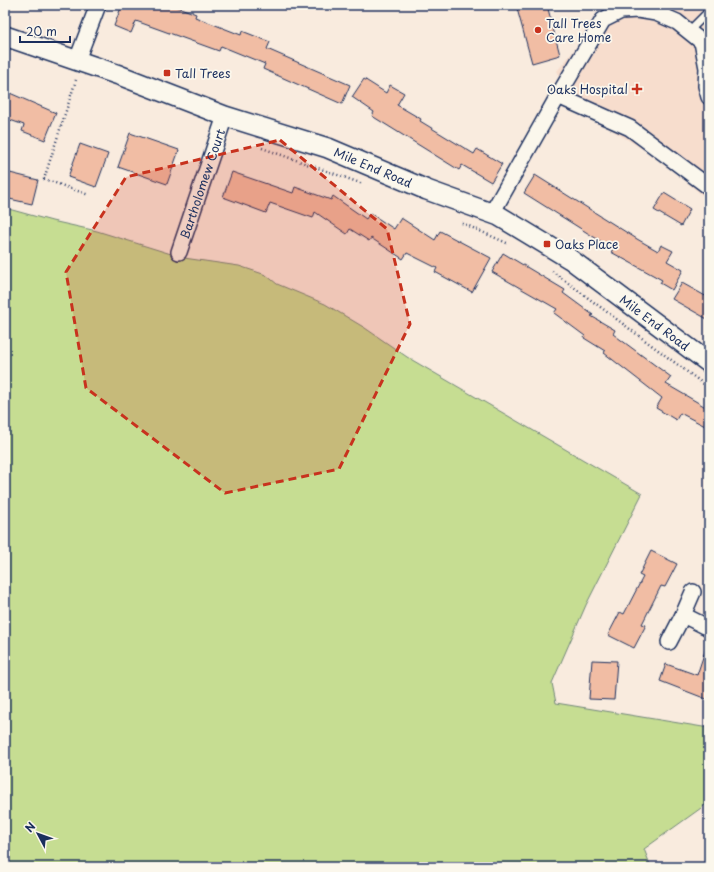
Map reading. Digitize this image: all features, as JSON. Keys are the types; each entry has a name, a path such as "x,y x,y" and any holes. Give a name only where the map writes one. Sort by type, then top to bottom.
{"street":[{"path":"73,69 98,5"},
{"path":"492,213 603,20 621,11 638,10 656,14 677,22 690,31 702,42 707,68 706,86 709,97"},
{"name":"Mile End Road","path":"5,36 73,69 328,148 427,190 492,213 547,244 570,259 709,362"},
{"path":"558,96 630,128 709,187"},
{"name":"Bartholomew Court","path":"179,252 225,116"},
{"path":"669,642 693,592"},
{"path":"683,615 709,628"}],"lane":[{"path":"690,31 709,11"}],"path":[{"path":"73,69 76,80 44,179 89,195"},
{"path":"76,80 84,82"},
{"path":"261,148 364,184"},
{"path":"459,222 516,248"},
{"path":"548,268 709,388"}],"highlighted area":[{"path":"280,140 387,229 410,324 339,469 225,493 86,388 66,272 126,177"}],"shaded area":[{"name":"Oaks Hospital","path":"611,5 709,5 709,201 661,160 572,106 557,71"}],"green space":[{"path":"5,208 52,221 97,231 184,258 239,266 266,275 277,284 325,304 365,328 407,357 642,494 586,605 552,683 556,703 709,728 708,803 644,849 651,867 5,867"}],"building":[{"path":"122,5 173,5 196,14 195,17 241,35 242,31 270,42 267,49 350,85 342,104 263,69 265,64 221,46 219,51 136,21 131,33 114,26"},
{"name":"Tall Trees Care Home","path":"516,5 547,5 560,55 532,63"},
{"path":"364,79 386,93 390,85 404,93 397,105 474,154 477,149 502,164 491,182 462,165 459,170 372,116 374,112 352,97"},
{"path":"5,91 56,113 45,140 22,131 24,125 10,120 5,130"},
{"path":"130,133 179,150 167,184 118,167"},
{"path":"80,144 108,154 96,187 68,177"},
{"path":"232,172 293,193 295,187 331,200 333,196 366,219 370,213 394,229 401,218 435,240 440,231 491,258 472,292 435,272 437,268 407,253 403,259 371,238 369,241 350,229 347,234 315,212 313,218 270,203 266,213 223,197"},
{"path":"10,173 38,180 32,204 5,198"},
{"path":"535,175 658,251 661,245 673,251 667,261 683,270 672,290 660,283 662,280 611,252 613,249 524,193"},
{"path":"664,193 690,209 681,226 654,210"},
{"path":"503,253 565,290 563,293 593,315 591,316 615,330 613,334 671,377 666,384 709,409 709,428 680,413 676,420 656,408 662,398 604,353 605,351 584,338 585,336 554,313 557,309 492,272"},
{"path":"682,283 709,298 709,320 672,299"},
{"path":"651,551 677,564 665,587 661,586 642,624 646,625 634,648 608,635 620,612 624,614 643,577 639,575"},
{"path":"706,648 709,649 709,700 660,681 666,664 697,675"},
{"path":"592,660 617,661 614,700 589,699"}],"place":[{"name":"Tall Trees Care Home","path":"538,30"},
{"name":"Tall Trees","path":"167,73"},
{"name":"Oaks Hospital","path":"637,89"},
{"name":"Oaks Place","path":"547,244"}]}
